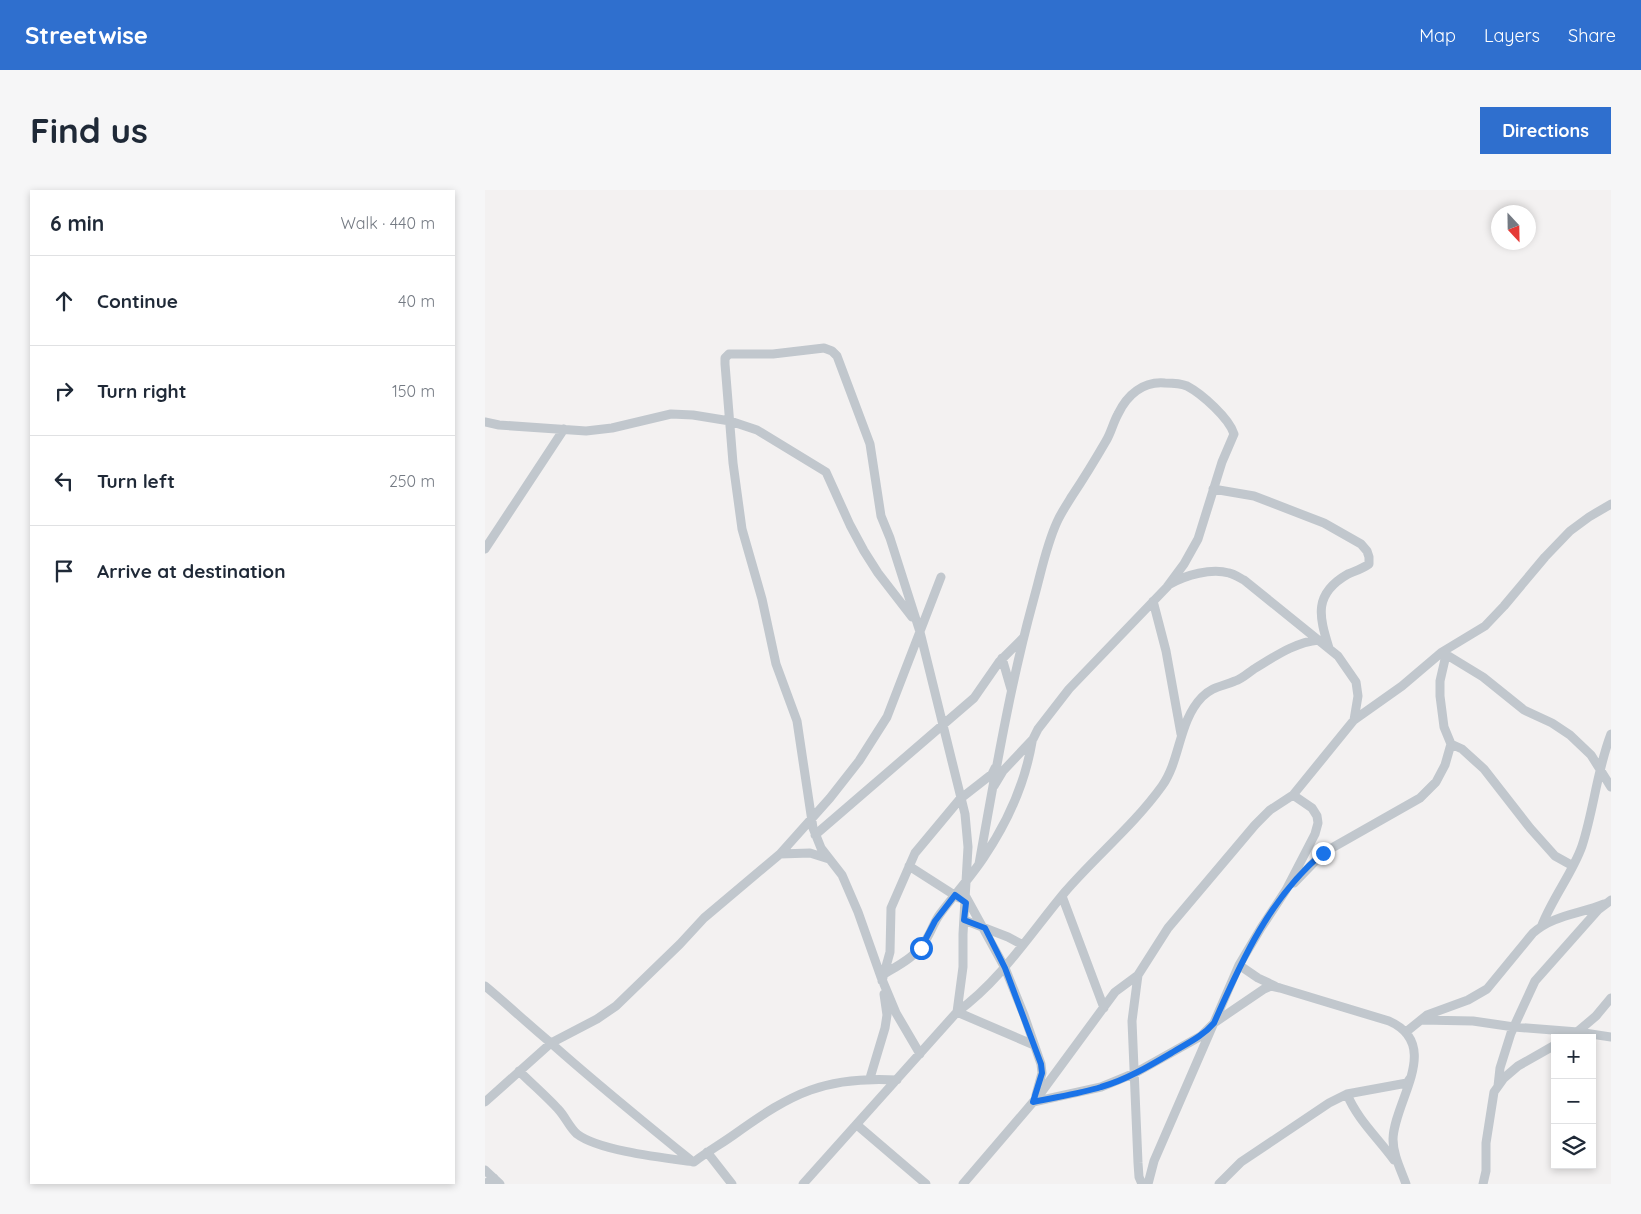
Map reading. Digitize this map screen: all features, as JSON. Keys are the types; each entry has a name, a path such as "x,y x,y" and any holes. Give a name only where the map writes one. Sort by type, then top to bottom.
{"street":[{"path":"920,1054 896,1013 842,875 821,848 815,835 797,721 776,664 762,599 743,529 733,463 725,364 725,358 729,354 773,354 824,348 832,351 837,356 869,444 881,516 890,538 920,632 961,799 967,832 966,900 961,987 957,1012"},
{"path":"883,977 908,960 921,948 935,921 979,864 1003,828 1014,802 1033,739 1038,729 1069,689 1167,587 1198,539 1222,462 1234,434 1232,428 1205,399 1182,384 1160,382 1147,385 1137,390 1127,399 1118,413 1107,439 1057,521 1023,638 1011,690 979,864"},
{"path":"485,422 499,425 599,430 671,414 699,415 730,421 757,430 826,472 849,525 864,551 878,573 915,621"},
{"path":"485,549 564,429"},
{"path":"1213,489 1254,496 1293,511 1361,544 1367,551 1369,564 1336,583 1325,596 1320,610 1321,623 1329,648"},
{"path":"963,1184 1033,1102 1115,992 1138,976 1168,928 1240,842 1270,810 1293,795 1354,720 1444,653 1485,626 1570,531 1611,504"},
{"path":"1167,587 1184,578 1214,572 1230,573 1244,580 1338,656 1356,682 1358,696 1354,720"},
{"path":"485,1102 551,1043 597,1019 616,1006 704,918 780,854 831,798 859,761 887,716 941,577"},
{"path":"1153,600 1166,651 1181,737"},
{"path":"815,835 974,698 1003,658 1023,638"},
{"path":"803,1184 957,1012 981,993 1005,968 1062,896 1141,812 1168,776 1185,722 1199,700 1209,690 1221,684 1235,681 1278,655 1305,642 1319,640"},
{"path":"1286,890 1323,853 1401,810 1433,787 1445,765 1451,744 1444,727 1440,696 1444,653"},
{"path":"1444,653 1483,677 1524,710 1552,723 1570,735 1588,751 1611,787"},
{"path":"1003,658 1011,690"},
{"path":"1542,925 1582,846 1599,768 1611,734"},
{"path":"993,786 1003,771 1033,739"},
{"path":"1451,744 1462,749 1495,780 1509,802 1555,856 1573,866"},
{"path":"870,1078 882,1043 887,1015 883,977 890,952 891,908 915,853 961,799 992,774 998,763"},
{"path":"1148,1184 1154,1161 1239,965 1286,890 1315,834 1318,823 1317,816 1312,808 1293,795"},
{"path":"780,854 810,853 829,859"},
{"path":"909,866 966,900 985,928 1005,968 1034,1045 1042,1073 1033,1102"},
{"path":"1062,896 1104,1008"},
{"path":"1405,1032 1435,1011 1468,1000 1487,989 1533,933 1542,925 1551,920 1608,902"},
{"path":"1498,1086 1500,1068 1514,1028 1535,981 1608,902"},
{"path":"964,920 1023,945"},
{"path":"1239,965 1258,978 1280,988"},
{"path":"1138,976 1132,1020 1138,1164 1139,1177 1142,1184"},
{"path":"485,986 637,1116 694,1162"},
{"path":"1033,1102 1101,1087 1135,1073 1201,1036 1214,1023 1271,986 1389,1021 1405,1032 1411,1040 1414,1058 1413,1075 1395,1124 1393,1139 1394,1152 1406,1184"},
{"path":"1575,1034 1611,998"},
{"path":"957,1012 1034,1045"},
{"path":"1421,1020 1473,1020 1514,1028 1565,1034"},
{"path":"1596,1036 1611,1037"},
{"path":"1483,1184 1486,1171 1486,1143 1494,1092 1504,1078 1518,1066 1551,1047"},
{"path":"519,1071 559,1109 577,1134 588,1140 642,1154 694,1162 775,1106 799,1094 823,1085 870,1078 897,1080"},
{"path":"1219,1184 1241,1162 1311,1114 1347,1094 1407,1083 1413,1075"},
{"path":"1347,1094 1351,1105 1360,1118 1379,1140 1401,1171"},
{"path":"857,1125 926,1184"},
{"path":"707,1152 726,1180 732,1184"},
{"path":"485,1170 497,1181"},
{"path":"485,1184 497,1181"}],"route":[{"path":"921,948 935,921 955,895 966,903 964,920 985,928 1005,968 1041,1064 1040,1085 1033,1102 1080,1092 1117,1082 1160,1060 1201,1036 1209,1029 1214,1023 1239,965 1261,928 1286,890 1323,853"}]}
